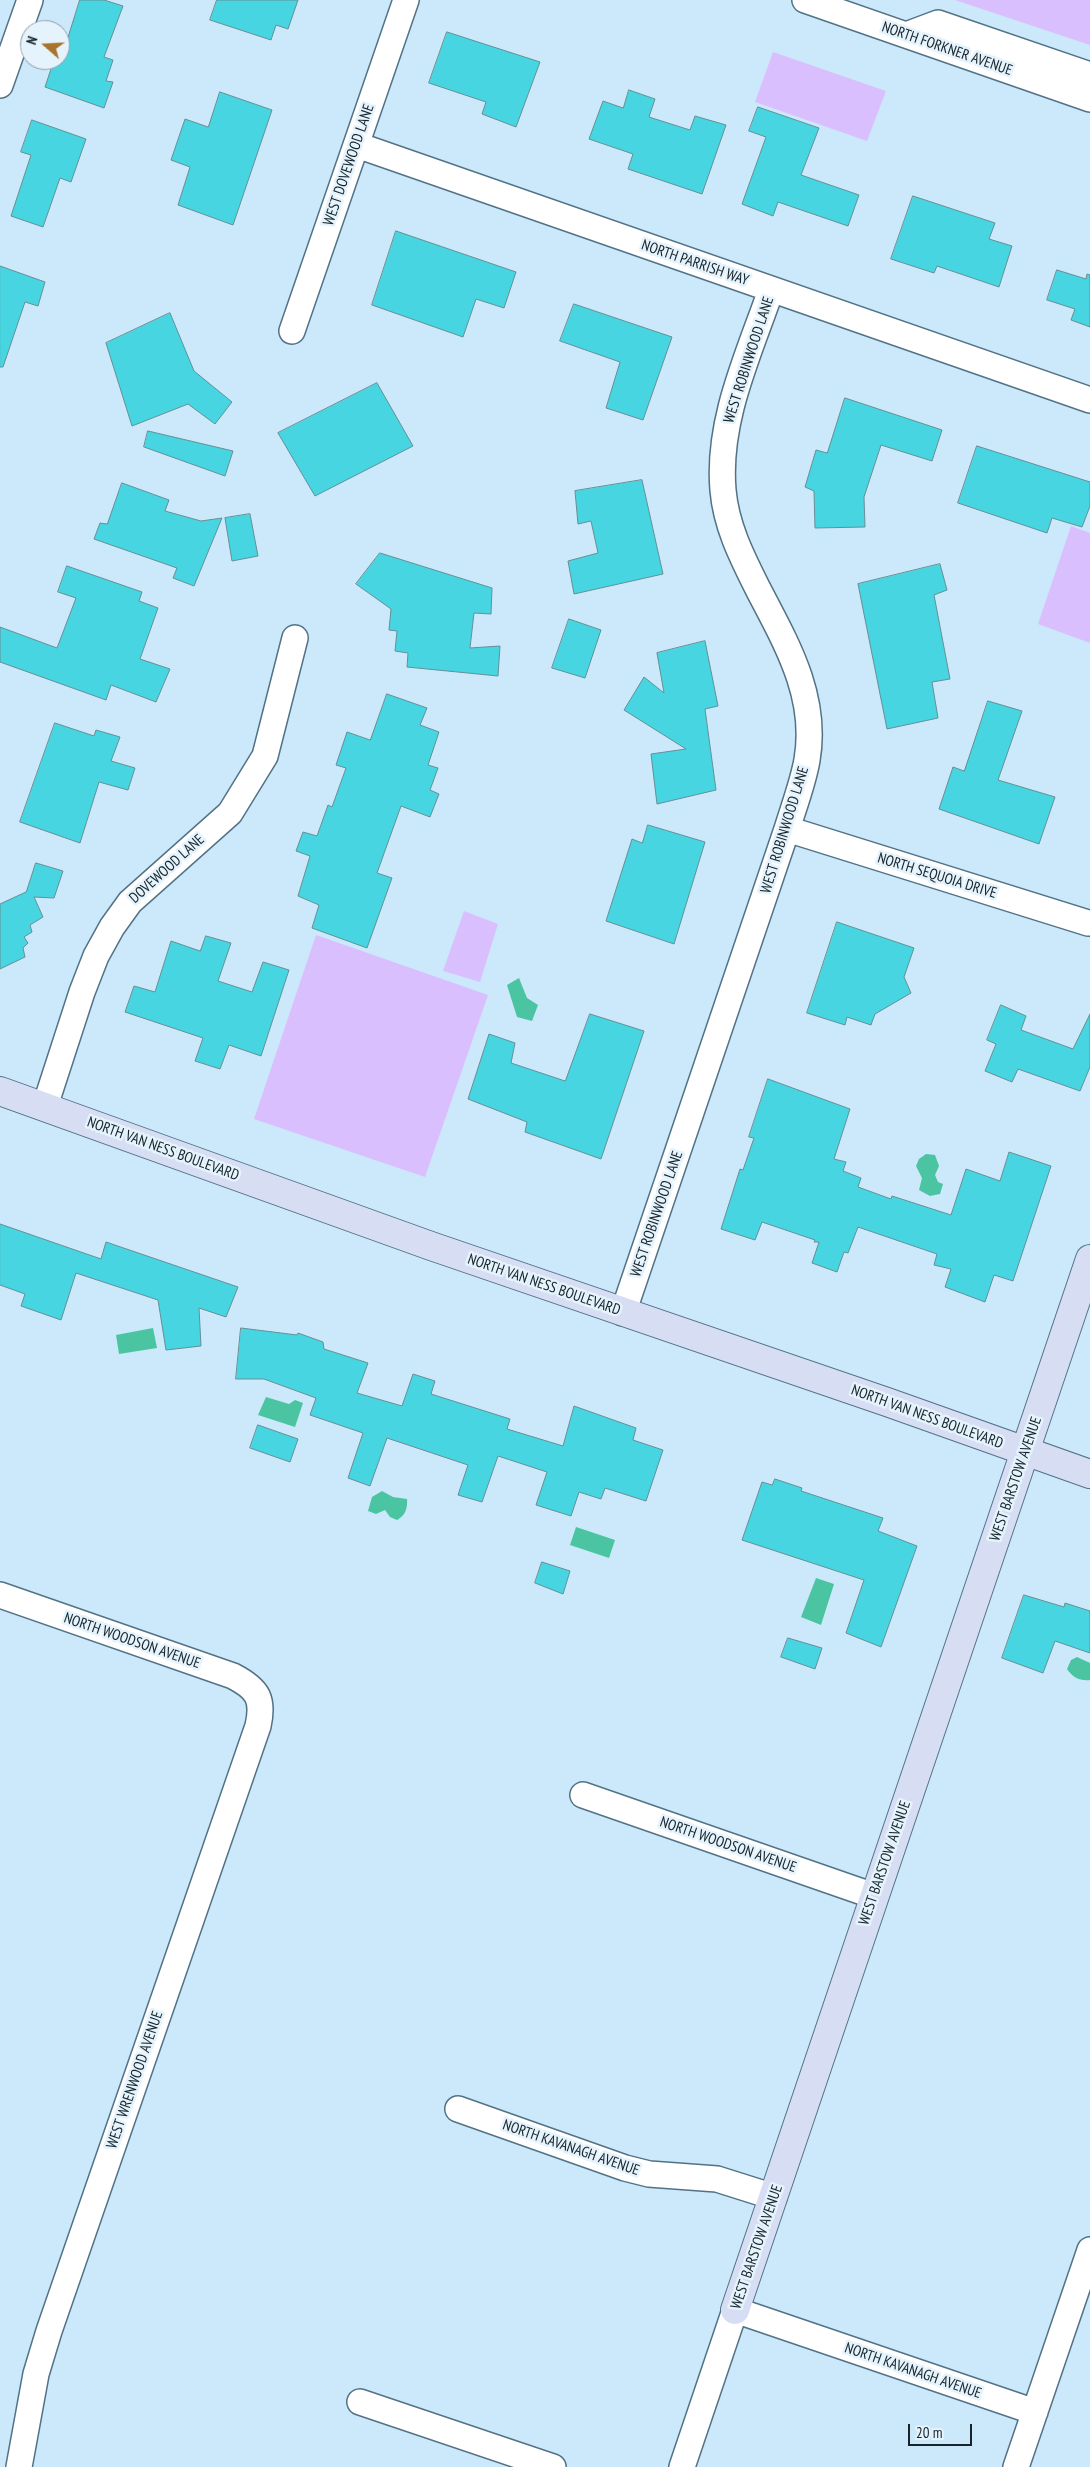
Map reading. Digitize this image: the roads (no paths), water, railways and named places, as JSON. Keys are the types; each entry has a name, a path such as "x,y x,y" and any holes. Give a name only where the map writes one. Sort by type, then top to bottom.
{"street":[{"path":"0,85 30,0"},
{"name":"WEST DOVEWOOD LANE","path":"292,331 406,0"},
{"name":"NORTH FORKNER AVENUE","path":"805,0 1090,99"},
{"path":"906,35 938,23 1090,75"},
{"name":"NORTH PARRISH WAY","path":"356,145 1090,400"},
{"name":"WEST ROBINWOOD LANE","path":"623,1313 787,829 807,759 809,726 804,691 795,660 746,566 731,530 723,491 722,449 731,408 771,290"},
{"name":"DOVEWOOD LANE","path":"45,1106 82,992 96,956 112,927 130,902 230,813 265,756 295,638"},
{"name":"NORTH SEQUOIA DRIVE","path":"787,829 1088,923"},
{"name":"NORTH VAN NESS BOULEVARD","path":"0,1091 623,1313 887,1402 1090,1474"},
{"name":"WEST BARSTOW AVENUE","path":"682,2467 1090,1259"},
{"name":"NORTH WOODSON AVENUE","path":"0,1595 233,1676 248,1684 258,1696"},
{"name":"WEST WRENWOOD AVENUE","path":"19,2467 36,2374 49,2331 258,1726 261,1711 258,1696"},
{"name":"NORTH WOODSON AVENUE","path":"583,1795 874,1896"},
{"name":"NORTH KAVANAGH AVENUE","path":"458,2109 625,2168 649,2174 717,2179 774,2197"},
{"path":"1016,2467 1090,2250"},
{"name":"NORTH KAVANAGH AVENUE","path":"735,2310 1035,2412"},
{"path":"360,2402 553,2467"},
{"path":"0,2460 19,2467"}]}
